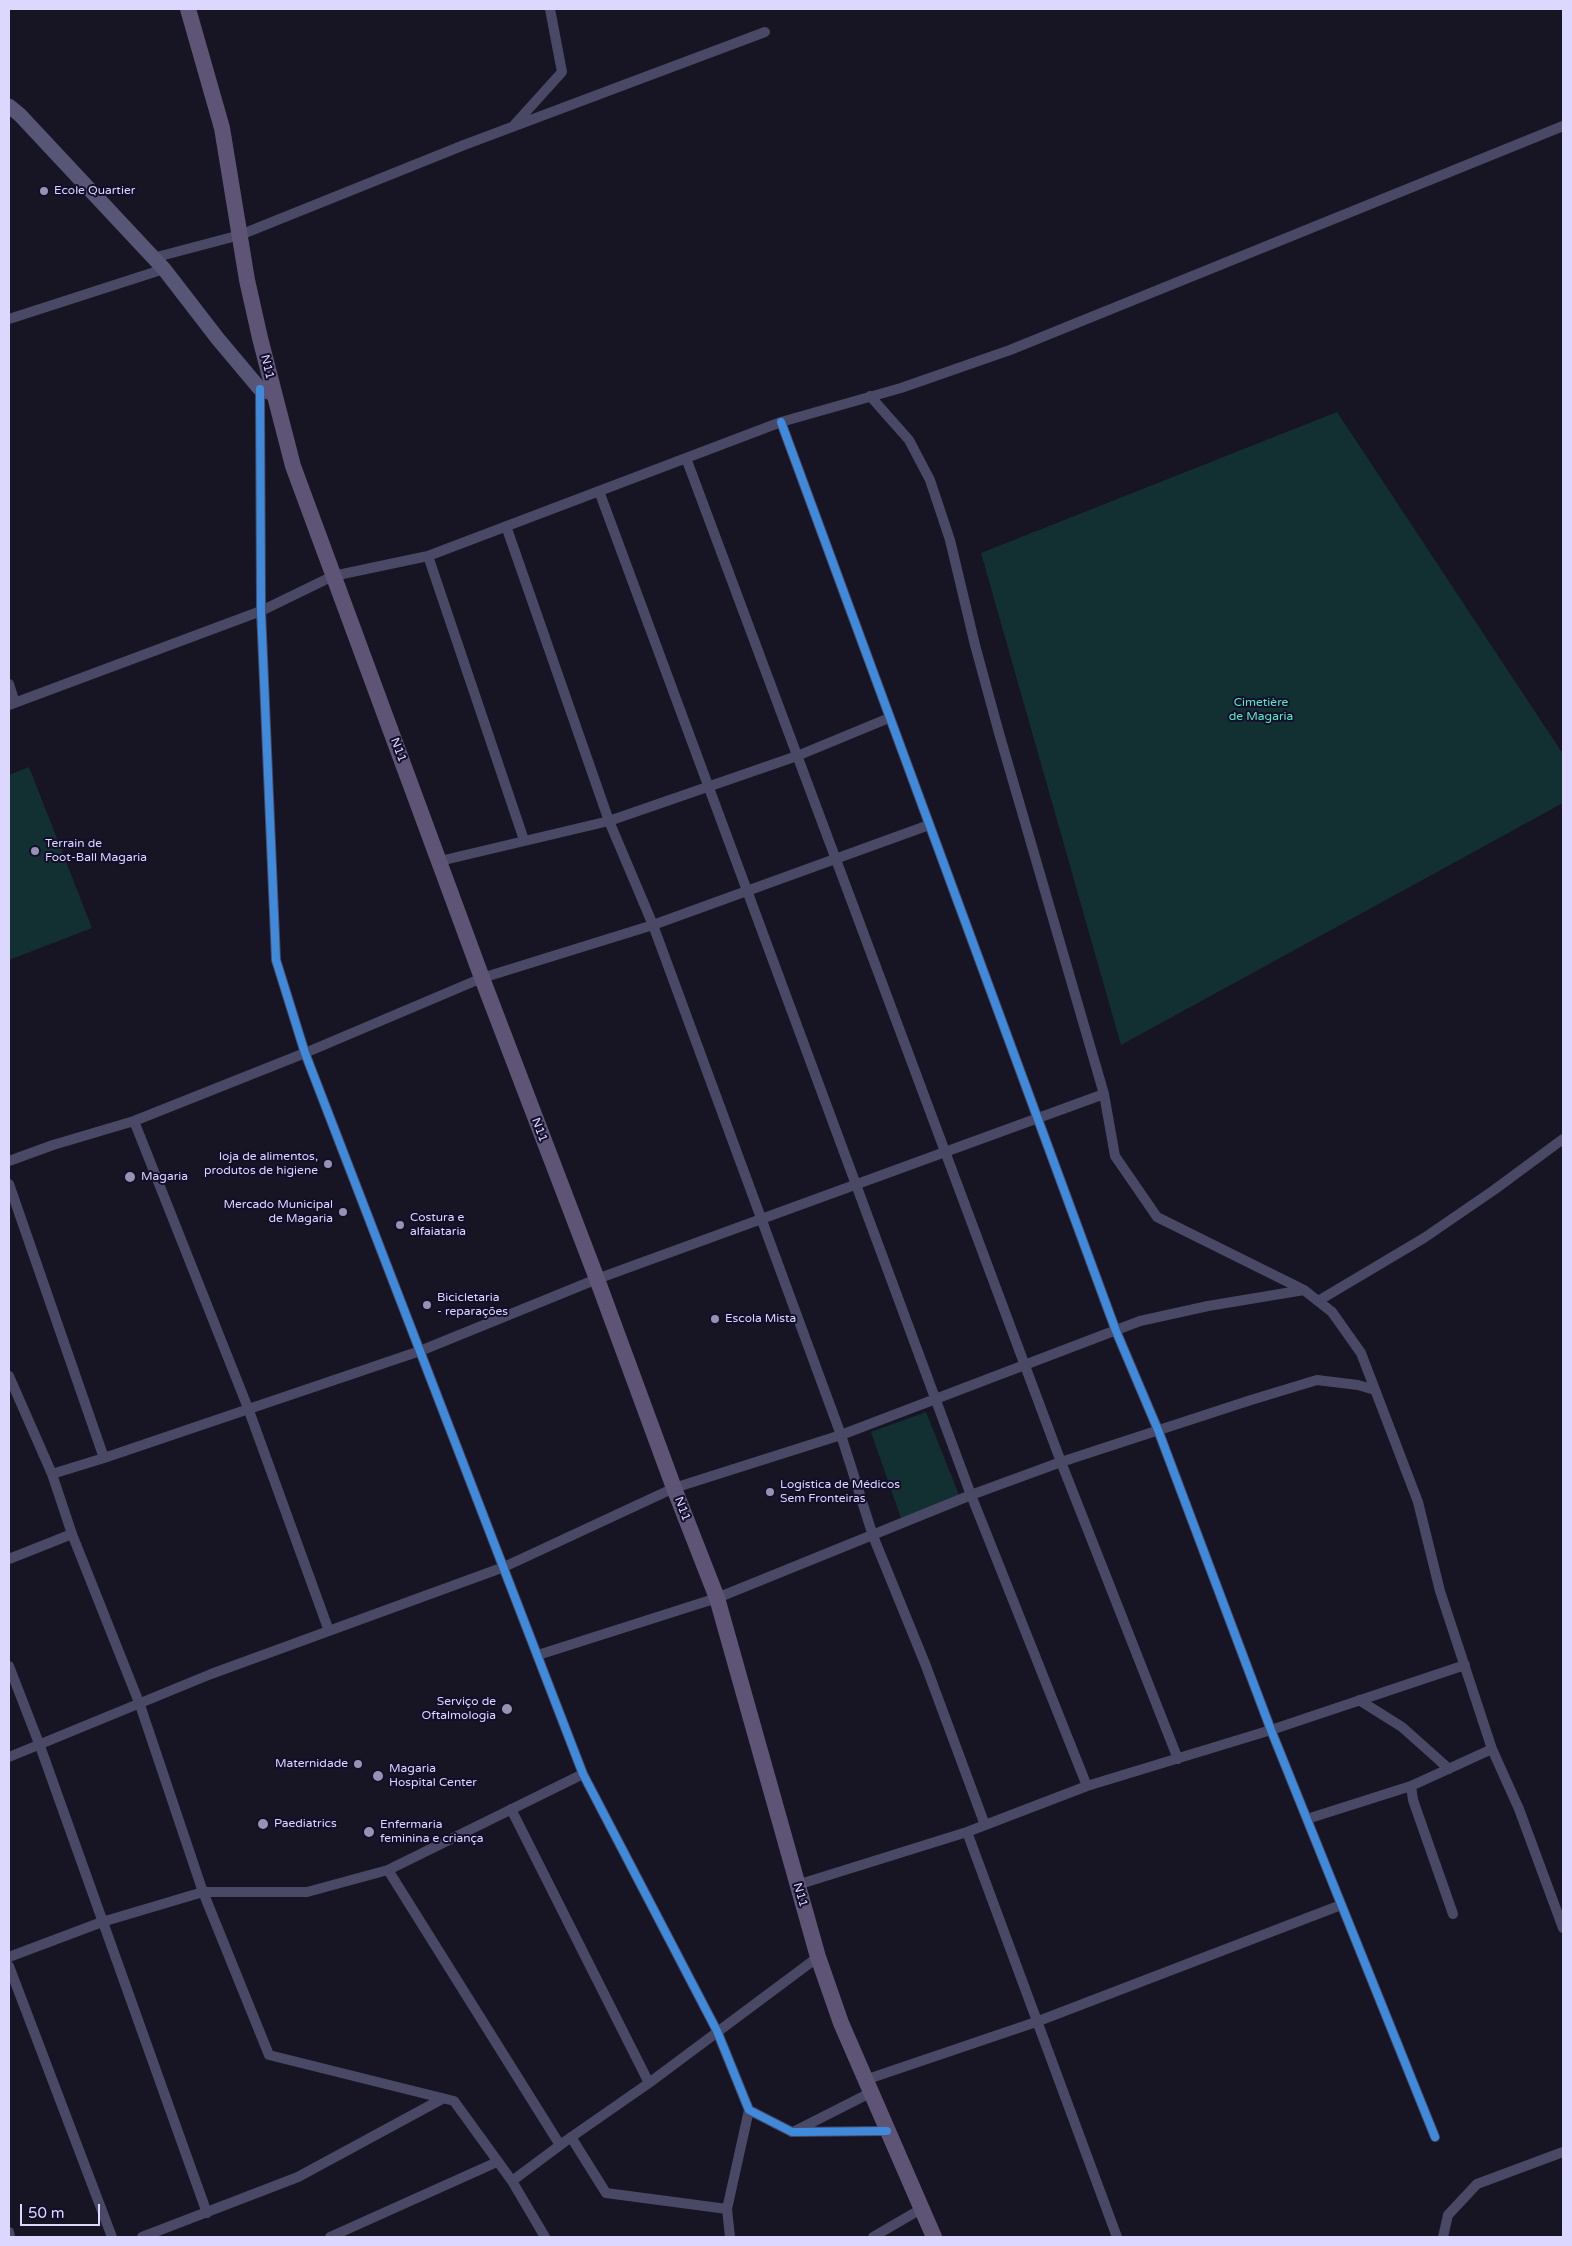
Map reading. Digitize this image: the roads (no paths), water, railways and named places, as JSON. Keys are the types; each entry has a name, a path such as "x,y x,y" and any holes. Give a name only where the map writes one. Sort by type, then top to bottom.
{"main road":[{"name":"N11","path":"188,9 222,128 267,391 333,576 482,978 717,1598 818,1957 841,2023 934,2237"},
{"path":"13,113 158,263 218,339 267,391"}],"street":[{"path":"513,127 562,72 550,9"},
{"path":"9,319 158,263 240,236 513,127 765,32"},
{"path":"9,684 12,704 261,611 333,576 428,556 781,422 901,388 1010,350 1563,126"},
{"path":"267,391 261,611 276,960 305,1053 583,1774 717,2031 749,2110 727,2209 730,2237"},
{"path":"870,396 909,440 930,480 950,540 975,645 999,733 1104,1094 1115,1156 1157,1217 1304,1290 1332,1312 1361,1352 1418,1502 1440,1591 1492,1749 1519,1809 1563,1928"},
{"path":"781,422 1116,1331 1158,1430 1306,1819 1435,2137"},
{"path":"686,458 1061,1462 1178,1759"},
{"path":"599,491 971,1495 1087,1786"},
{"path":"506,526 609,821 653,926 841,1435 873,1536 926,1666 985,1825"},
{"path":"428,556 524,840"},
{"path":"440,861 609,821 797,756 889,718"},
{"path":"9,1161 54,1144 134,1121 305,1053 482,978 653,926 929,824"},
{"path":"52,1474 420,1351 597,1279 1104,1094"},
{"path":"134,1121 248,1408 330,1631"},
{"path":"1318,1301 1424,1238 1494,1190 1563,1139"},
{"path":"9,1184 104,1458"},
{"path":"9,1757 140,1705 211,1674 504,1567 674,1488 841,1435 1140,1321 1208,1306 1304,1290"},
{"path":"9,1376 52,1474 72,1534 140,1705 203,1892 269,2055 454,2101 512,2181 544,2237"},
{"path":"538,1655 717,1598 971,1495 1061,1462 1158,1430 1318,1380 1358,1385 1375,1390"},
{"path":"9,1559 72,1534"},
{"path":"798,1885 967,1832 1087,1786 1271,1730 1465,1665"},
{"path":"9,1666 40,1746 207,2212"},
{"path":"1359,1700 1402,1727 1449,1769"},
{"path":"1306,1819 1411,1786 1492,1749"},
{"path":"9,1957 102,1922 203,1892 307,1892 388,1870 583,1774"},
{"path":"1411,1786 1414,1800 1453,1914"},
{"path":"512,1809 649,2083"},
{"path":"967,1832 1117,2237"},
{"path":"388,1870 560,2145"},
{"path":"792,2132 867,2086 1342,1905"},
{"path":"512,2181 570,2137 649,2083 818,1957"},
{"path":"9,1966 112,2237"},
{"path":"142,2237 298,2177 442,2098"},
{"path":"749,2110 792,2132 887,2131"},
{"path":"570,2137 606,2193 727,2209"},
{"path":"1443,2237 1448,2214 1477,2184 1563,2152"},
{"path":"330,2237 497,2162"},
{"path":"874,2237 921,2209"},
{"path":"9,2232 10,2237"}],"place":[{"name":"Ecole Quartier","path":"44,191"},
{"name":"Terrain de Foot-Ball Magaria","path":"35,851"},
{"name":"loja de alimentos, produtos de higiene","path":"328,1164"},
{"name":"Magaria","path":"130,1177"},
{"name":"Mercado Municipal de Magaria","path":"343,1212"},
{"name":"Costura e alfaiataria","path":"400,1225"},
{"name":"Bicicletaria - reparações","path":"427,1305"},
{"name":"Escola Mista","path":"715,1319"},
{"name":"Logística de Médicos Sem Fronteiras","path":"770,1492"},
{"name":"Serviço de Oftalmologia","path":"507,1709"},
{"name":"Maternidade","path":"358,1764"},
{"name":"Magaria Hospital Center","path":"378,1776"},
{"name":"Paediatrics","path":"263,1824"},
{"name":"Enfermaria feminina e criança","path":"369,1832"}],"park label":[{"name":"Cimetière de Magaria","path":"1261,710"}]}
